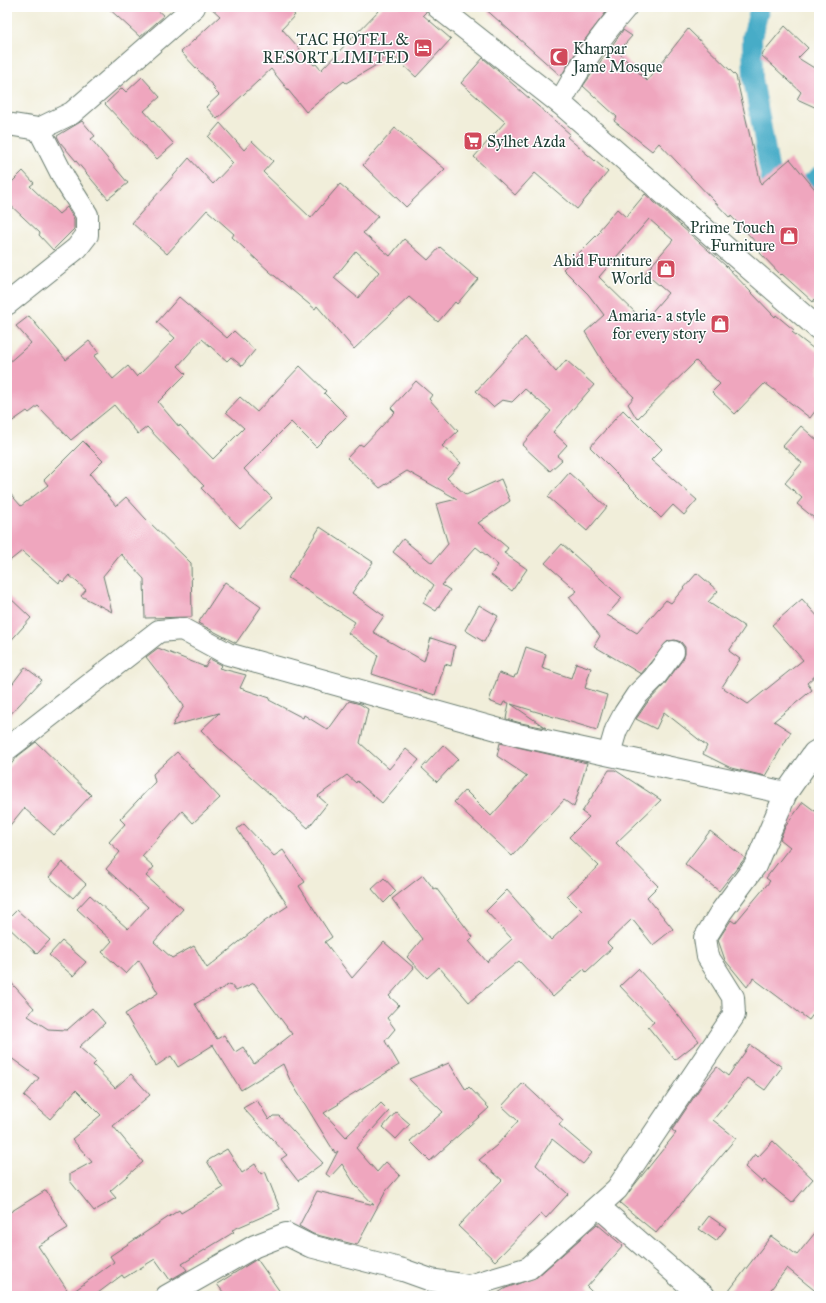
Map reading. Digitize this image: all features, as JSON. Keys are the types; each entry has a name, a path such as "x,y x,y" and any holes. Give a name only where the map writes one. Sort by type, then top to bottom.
{"main road":[{"path":"7,124 39,129 72,113 194,7"},
{"path":"438,7 560,103 819,329"},
{"path":"560,103 579,70 603,34 626,7"},
{"path":"7,304 77,248 87,235 87,215 65,180 39,129"},
{"path":"7,749 159,631 182,629 228,654 518,735 786,793"},
{"path":"609,754 616,730 625,713 637,695 654,678 673,652"},
{"path":"167,1296 255,1246 286,1234 310,1246 403,1270 427,1288 469,1286 530,1268 599,1207 617,1189 734,1015 733,997 708,957 705,938 721,912 755,866 786,793 814,753 819,750"},
{"path":"599,1207 689,1285 704,1296"}],"building":[{"path":"107,7 154,7 164,16 140,37"},
{"path":"210,7 286,7 295,15 282,29 314,65 316,64 321,70 382,7 426,7 426,12 423,15 451,39 416,77 389,52 378,64 346,83 344,81 306,112 271,69 217,119 206,107 219,95 213,89 215,88 181,52 220,16"},
{"name":"Kharpar Jame Mosque","path":"483,7 610,7 580,46 561,76"},
{"path":"785,26 808,48 798,58 819,71 819,109 797,99 801,92 761,55"},
{"path":"688,29 736,76 761,184 790,159 819,194 819,292 813,302 782,274 781,275 760,253 762,249 731,216 730,218 659,143 652,151 614,121 617,117 583,86 623,30 632,36 618,52 647,81"},
{"path":"483,58 570,134 567,137 608,172 577,209 535,173 515,195 474,157 505,122 461,83"},
{"path":"142,77 160,97 144,111 174,144 157,159 105,104 122,88 126,92"},
{"path":"82,121 95,136 91,139 128,183 108,199 60,142 57,136"},
{"path":"220,123 244,150 252,141 273,161 263,172 311,218 340,184 378,216 363,233 390,256 404,239 428,260 440,247 478,279 457,304 455,302 438,322 409,297 354,349 317,306 315,309 270,272 232,237 234,234 207,210 167,254 132,223 189,158 213,184 233,163 208,137","holes":["356,251 379,272 358,298 334,278"]},
{"path":"395,128 445,169 406,207 363,165"},
{"path":"23,171 34,183 30,186 59,214 67,207 74,219 74,229 53,250 39,235 40,233 7,202 7,187"},
{"path":"645,194 726,266 775,317 776,315 794,330 792,332 819,353 819,406 810,418 765,383 735,414 712,392 720,384 696,361 637,419 628,404 634,397 611,375 585,332 604,315 588,294 563,269 601,231 599,230 617,209 626,217","holes":["649,219 673,240 645,273 668,293 644,321 599,277"]},
{"path":"179,297 227,338 234,331 255,350 242,366 231,357 227,361 202,339 178,366 186,374 158,402 179,427 180,425 213,459 244,428 226,412 240,397 257,412 300,366 326,391 324,393 347,416 316,447 291,422 244,469 272,498 240,528 201,488 204,486 147,427 138,434 114,405 71,440 38,406 29,413 27,411 7,425 7,364 31,343 16,326 29,316 66,360 89,341 99,353 94,356 113,379 128,366 137,377 175,338 157,322"},
{"path":"525,337 556,372 566,360 594,385 553,432 567,445 557,456 562,460 550,471 522,445 551,411 525,389 512,402 502,400 493,407 476,391"},
{"path":"416,381 432,395 429,399 458,431 442,446 461,463 447,478 466,495 501,479 510,501 478,523 508,548 504,553 527,569 512,591 491,575 498,565 476,547 442,585 450,590 436,611 423,603 434,585 393,552 403,539 432,563 448,544 436,504 457,499 407,471 380,488 347,458 360,444 363,446 395,412 391,408"},
{"path":"623,410 662,449 651,460 697,500 684,515 673,505 661,518 590,447"},
{"path":"801,426 819,442 819,522 797,504 802,498 785,483 802,463 783,446"},
{"path":"83,441 103,461 90,474 116,506 126,497 191,563 192,617 145,618 144,579 121,554 103,576 112,612 81,596 86,590 69,575 63,582 61,580 59,583 22,551 7,563 7,490 21,506 48,485 44,480"},
{"path":"569,473 607,507 587,531 548,497"},
{"path":"320,527 373,562 352,593 384,616 373,632 424,661 431,638 455,646 451,666 445,664 435,695 372,674 378,655 348,633 355,622 288,578"},
{"path":"562,544 622,598 607,615 637,633 666,600 671,603 697,573 718,591 708,602 745,627 729,651 740,659 722,687 748,704 803,660 772,625 802,599 819,618 819,678 816,675 807,683 812,690 774,721 791,732 765,776 731,768 703,754 707,746 664,712 656,729 636,719 647,703 664,685 683,659 685,647 681,642 675,640 668,641 641,674 594,646 600,636 569,597 577,591 545,563"},
{"path":"225,582 261,607 236,643 198,623"},
{"path":"7,595 31,618 7,645"},
{"path":"479,605 498,616 484,642 465,630"},
{"path":"526,647 546,654 542,668 571,678 576,663 591,668 585,688 607,695 597,730 511,704 546,728 506,719 509,703 504,702 502,706 489,701 499,673 514,678 515,675 517,675"},
{"path":"158,648 205,667 210,659 222,665 219,668 246,675 240,688 270,698 269,700 303,718 304,715 328,730 349,701 360,704 368,709 360,743 389,769 406,749 419,760 382,803 357,781 356,783 347,775 318,796 327,804 308,828 215,745 201,730 219,713 172,726 184,706 146,657"},
{"path":"25,667 42,680 7,718 7,691"},
{"path":"36,742 91,795 54,835 24,808 7,829 7,769 18,756"},
{"path":"500,743 587,763 574,807 564,800 512,856 454,802 465,790 491,816 527,776 497,756"},
{"path":"443,745 458,759 437,782 422,768"},
{"path":"177,752 220,798 193,823 182,811 142,856 154,867 146,876 183,909 154,942 172,958 194,946 207,968 265,921 288,906 237,829 244,824 274,856 283,850 305,882 299,886 332,937 325,942 352,978 384,942 414,968 389,996 399,1005 387,1018 395,1029 385,1041 399,1065 324,1113 346,1137 381,1103 389,1111 356,1148 377,1172 386,1162 400,1175 386,1191 357,1245 313,1234 299,1226 317,1191 374,1205 356,1186 342,1164 330,1177 326,1174 338,1151 335,1153 290,1080 283,1064 241,1090 213,1045 178,1067 171,1056 156,1066 125,1014 158,993 139,960 126,974 102,952 112,941 77,909 90,895 128,929 148,907 106,869 120,852 109,842 125,824 120,819 155,782 153,774","holes":["254,983 292,1034 254,1064 243,1047 235,1052 224,1035 217,1039 195,1004 230,984 236,991"]},
{"path":"609,770 615,770 661,800 616,843 658,886 647,897 673,929 653,945 632,919 607,943 612,948 586,972 584,969 553,997 519,961 469,1002 439,967 427,978 407,957 422,939 392,899 423,875 434,889 436,888 473,937 469,941 487,962 512,939 486,911 507,890 551,940 582,911 567,896 599,866 569,837 589,817 582,812"},
{"path":"803,802 819,814 819,1006 809,1020 753,978 747,987 725,960 718,940 731,920 735,923 770,881 766,878 790,847 780,839 785,827"},
{"path":"710,831 745,858 719,891 685,864"},
{"path":"62,862 86,884 73,898 49,877"},
{"path":"384,878 396,891 384,903 372,889"},
{"path":"17,910 50,940 37,954 7,926 7,920"},
{"path":"62,941 86,962 73,976 49,955"},
{"path":"638,969 661,994 699,1041 675,1060 648,1027 654,1022 620,986"},
{"path":"7,978 34,1008 28,1016 48,1029 67,1030 92,1008 105,1023 79,1047 96,1062 93,1065 115,1088 131,1074 150,1095 113,1126 143,1162 110,1191 116,1198 94,1211 70,1181 70,1174 92,1162 72,1139 101,1115 76,1090 50,1119 24,1096 39,1078 7,1055"},
{"path":"750,1045 782,1067 765,1090 748,1078 713,1120 736,1138 656,1233 620,1203 676,1133 672,1130 700,1088 717,1067 728,1076"},
{"path":"449,1063 466,1090 469,1087 489,1108 430,1161 410,1141 443,1112 409,1079"},
{"path":"523,1083 563,1120 559,1125 592,1153 583,1164 552,1139 536,1165 568,1194 546,1218 541,1214 495,1261 458,1226 502,1180 479,1160 497,1145 518,1121 502,1106"},
{"path":"257,1100 269,1120 273,1116 279,1116 323,1163 298,1181 281,1159 287,1155 243,1108"},
{"path":"396,1112 410,1124 396,1139 383,1127"},
{"path":"773,1141 813,1179 792,1203 764,1180 762,1182 745,1167 755,1154 758,1157"},
{"path":"227,1149 242,1173 255,1164 261,1174 265,1171 280,1209 232,1230 234,1232 182,1264 187,1270 170,1280 155,1259 124,1278 122,1275 94,1296 7,1296 7,1214 46,1190 68,1228 38,1246 70,1294 114,1262 110,1256 179,1210 181,1213 223,1188 207,1161"},
{"path":"709,1216 726,1228 716,1241 699,1229"},
{"path":"597,1224 623,1246 587,1287 596,1296 493,1296 506,1288 537,1277"},
{"path":"819,1228 819,1294 787,1268 766,1296 725,1296 771,1236 797,1255"},
{"path":"257,1259 283,1296 226,1296 217,1284"}],"waterway":[{"path":"760,7 752,37 753,79 771,179 786,202 819,177"}],"place":[{"name":"TAC HOTEL & RESORT LIMITED","path":"423,48"},
{"name":"Kharpar Jame Mosque","path":"559,57"},
{"name":"Sylhet Azda","path":"473,141"},
{"name":"Prime Touch Furniture","path":"789,236"},
{"name":"Abid Furniture World","path":"666,269"},
{"name":"Amaria- a style for every story","path":"720,324"}]}
